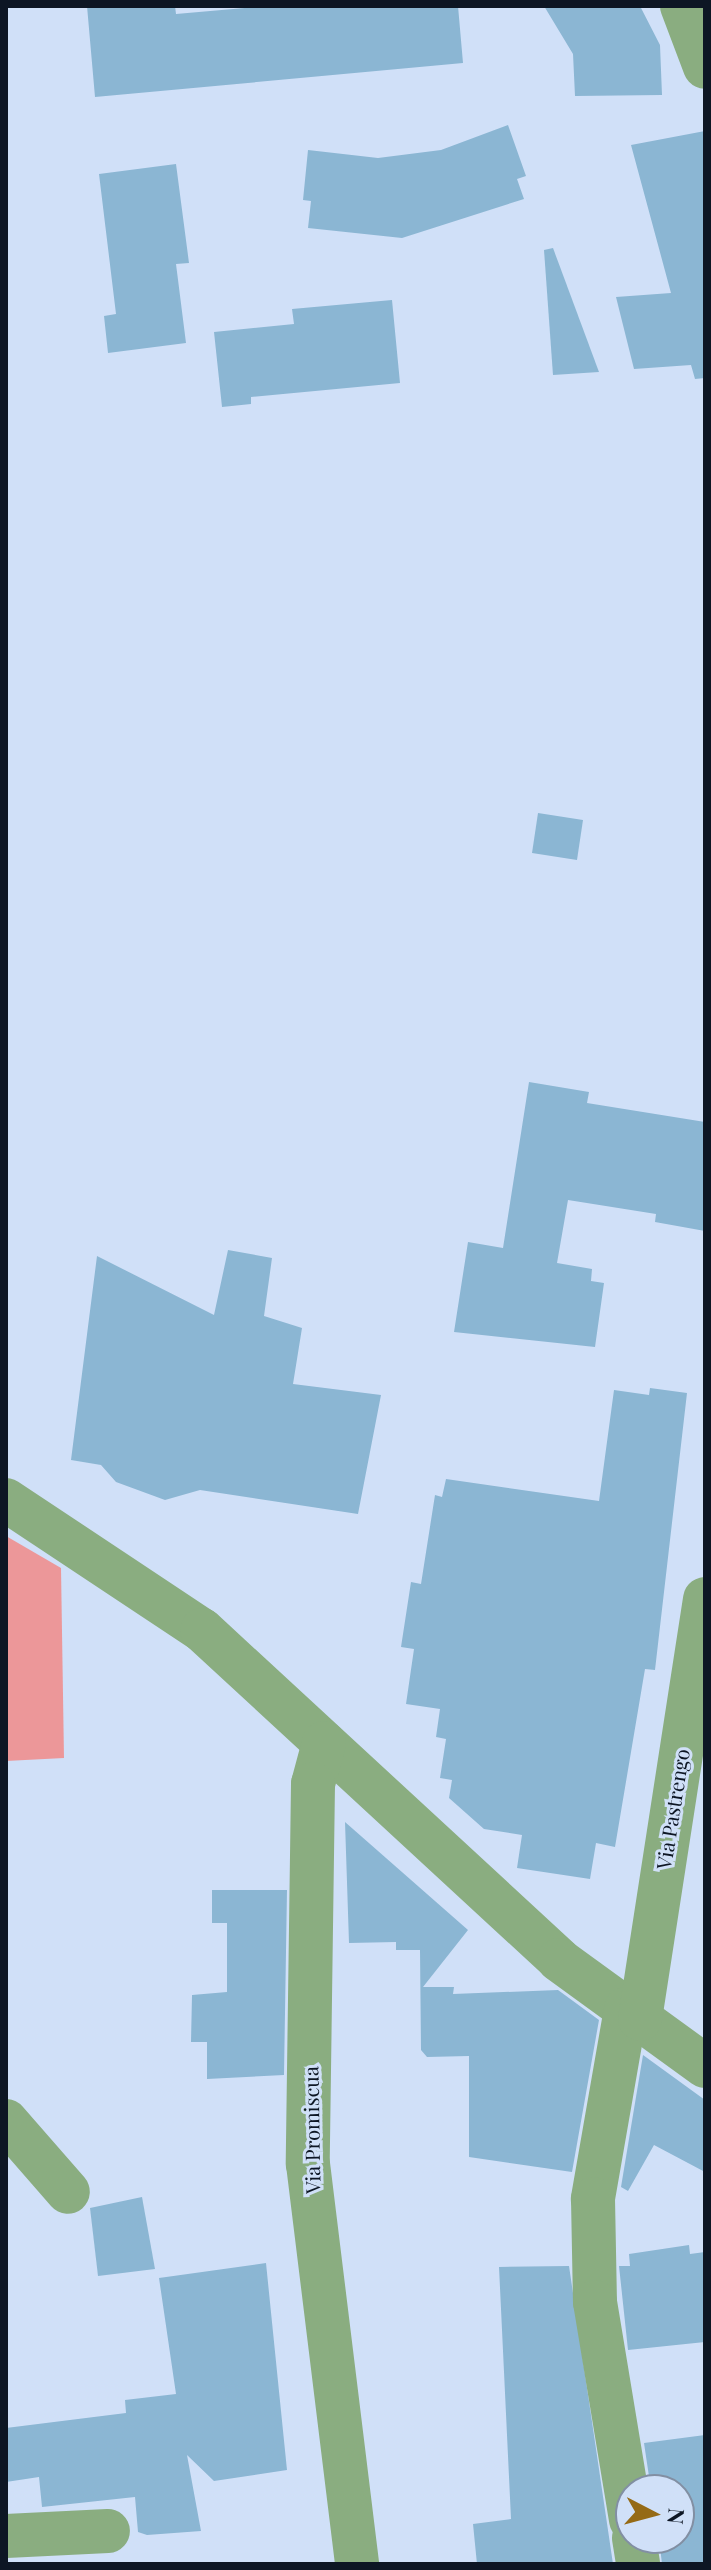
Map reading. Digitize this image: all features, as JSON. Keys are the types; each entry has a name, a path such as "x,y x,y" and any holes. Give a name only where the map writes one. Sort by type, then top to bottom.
{"street":[{"path":"682,6 705,67"},
{"path":"6,1500 202,1630 559,1960 705,2066"},
{"name":"Via Pastrengo","path":"623,2474 595,2302 593,2199 633,2014 705,1599"},
{"name":"Via Promiscua","path":"324,1743 313,1784 308,2164 357,2564"},
{"path":"6,2121 68,2192"},
{"path":"6,2536 108,2531"}],"shaded area":[{"path":"6,1536 61,1568 64,1758 6,1761"}],"building":[{"path":"87,6 175,6 176,14 269,6 458,6 463,63 95,97"},
{"path":"544,6 640,6 660,45 662,95 575,96 573,54"},
{"path":"508,125 526,176 517,179 524,199 402,238 308,228 311,201 303,200 308,150 378,158 441,150"},
{"path":"705,131 705,378 695,379 691,365 634,369 616,297 671,293 631,145"},
{"path":"176,164 189,263 176,264 186,343 108,353 104,316 116,314 99,174"},
{"path":"553,248 599,372 553,375 544,250"},
{"path":"392,300 400,383 251,397 251,404 222,407 214,332 294,324 292,309"},
{"path":"538,813 583,820 577,860 532,853"},
{"path":"529,1082 589,1092 587,1103 705,1122 705,1231 655,1222 656,1214 568,1200 557,1263 592,1269 591,1281 604,1283 595,1347 454,1332 468,1242 503,1248"},
{"path":"228,1250 272,1258 264,1316 302,1328 293,1384 381,1395 358,1514 200,1490 165,1500 116,1482 101,1465 71,1460 97,1256 214,1315"},
{"path":"650,1388 687,1393 655,1670 645,1669 615,1847 596,1843 590,1879 517,1868 522,1835 484,1829 449,1798 452,1780 440,1778 446,1739 436,1737 440,1709 406,1704 414,1649 401,1647 411,1582 421,1584 435,1495 442,1497 446,1479 599,1501 614,1390 649,1395"},
{"path":"345,1822 468,1930 423,1987 454,1987 453,1994 558,1990 599,2020 572,2172 469,2157 469,2056 427,2057 421,2050 420,1950 396,1950 396,1942 349,1943"},
{"path":"212,1890 287,1890 284,2075 207,2079 207,2042 191,2042 192,1995 227,1992 227,1923 212,1923"},
{"path":"643,2055 705,2100 705,2172 654,2145 628,2191 621,2187"},
{"path":"142,2197 155,2269 98,2276 90,2208"},
{"path":"689,2245 690,2254 705,2252 705,2342 628,2350 619,2266 630,2266 629,2254"},
{"path":"266,2263 287,2470 214,2481 187,2455 201,2531 147,2535 138,2532 135,2497 42,2507 39,2477 6,2482 6,2428 126,2413 125,2400 176,2394 159,2278"},
{"path":"569,2266 613,2564 477,2564 473,2524 511,2519 499,2267"},
{"path":"705,2435 705,2564 662,2564 661,2554 695,2554 695,2474 649,2474 644,2443"}]}
